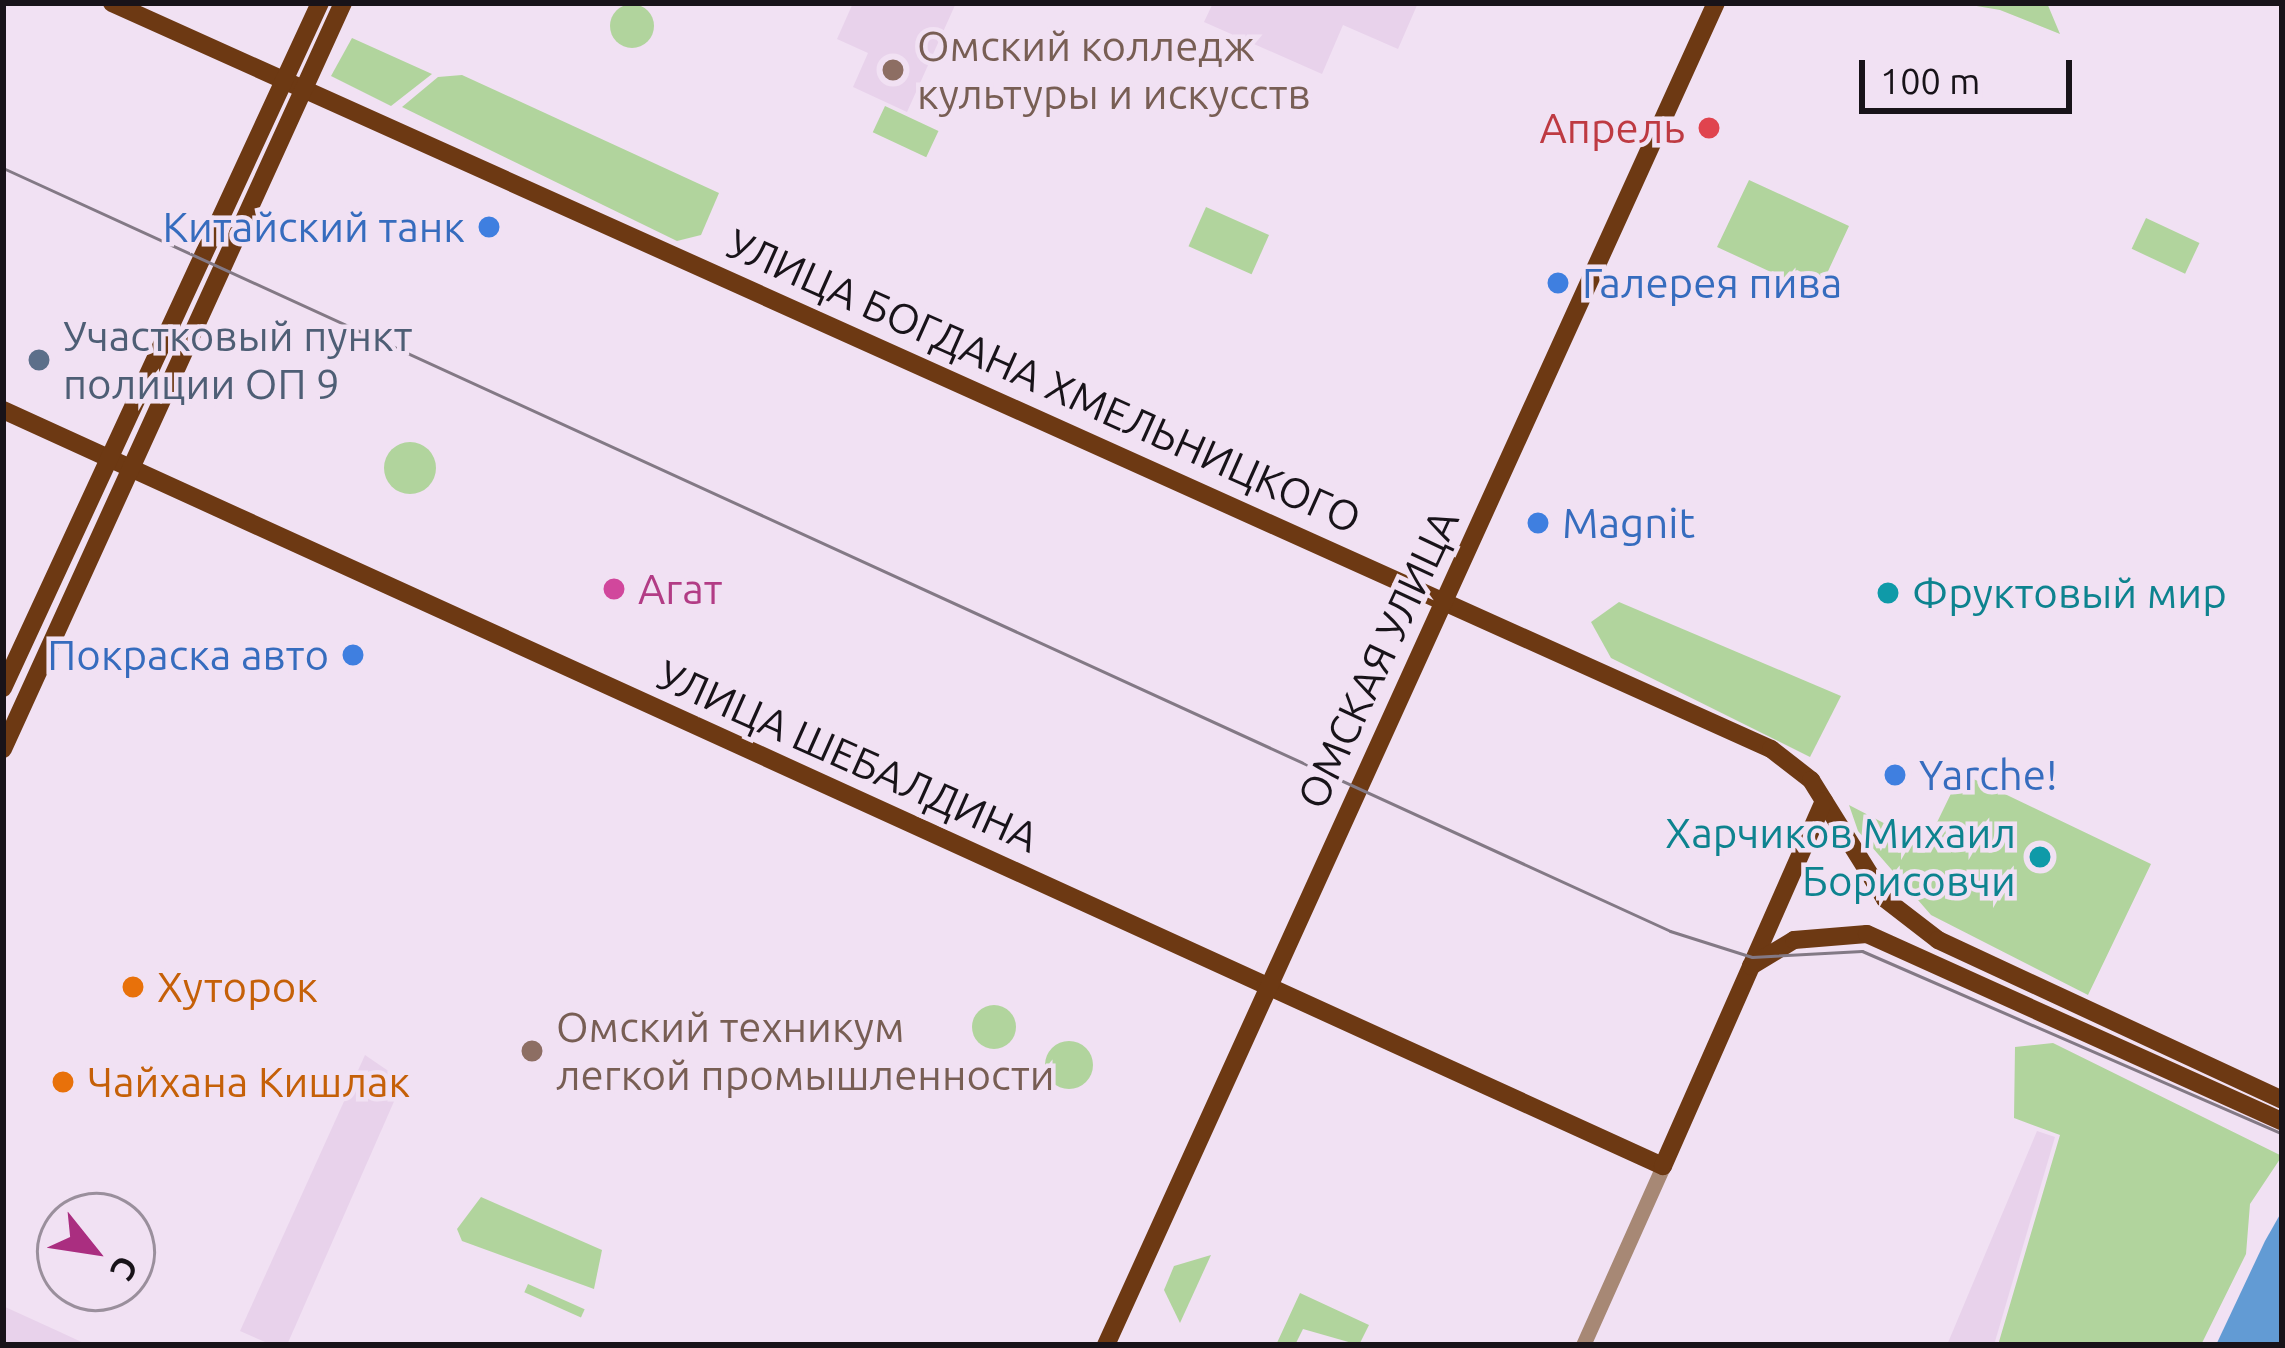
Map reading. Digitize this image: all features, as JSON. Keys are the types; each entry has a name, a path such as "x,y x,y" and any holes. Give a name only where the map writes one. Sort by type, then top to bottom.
{"main road":[{"name":"УЛИЦА БОГДАНА ХМЕЛЬНИЦКОГО","path":"112,3 1771,749 1824,801 1885,898 1938,940 2156,1053"},
{"path":"3,688 320,3"},
{"path":"3,749 343,3"},
{"name":"ОМСКАЯ УЛИЦА","path":"1106,1345 1265,986 1716,3"},
{"name":"УЛИЦА ШЕБАЛДИНА","path":"3,410 1663,1166"},
{"path":"1663,1166 1824,801"},
{"path":"1747,969 1794,940 1868,934 2282,1100"},
{"path":"2156,1053 2282,1121"}],"street":[{"path":"1583,1345 1663,1166"}],"shaded area":[{"name":"Омский колледж культуры и искусств","path":"853,3 956,3 907,112 853,87 868,53 837,39"},
{"path":"1213,3 1418,3 1398,49 1343,25 1322,74 1204,22"},
{"path":"365,1055 403,1081 287,1345 272,1345 240,1331"},
{"path":"2037,1131 2055,1137 1994,1345 1947,1345"},
{"path":"3,1306 60,1332 88,1345 3,1345"}],"green space":[{"path":"1959,3 2047,3 2060,34 2000,10"},
{"path":"632,4 647,11 654,26 647,41 632,48 617,41 610,26 617,11"},
{"path":"352,38 432,74 391,106 331,76"},
{"path":"462,75 719,193 701,235 677,241 402,107 438,77"},
{"path":"885,106 938,131 926,157 873,132"},
{"path":"1749,180 1849,226 1823,282 1797,270 1784,278 1717,247"},
{"path":"1206,207 1269,235 1252,274 1189,246"},
{"path":"2146,218 2199,243 2185,274 2132,249"},
{"path":"410,442 429,449 436,468 429,487 410,494 391,487 384,468 391,449"},
{"path":"1619,602 1841,696 1810,757 1611,658 1591,622"},
{"path":"1961,773 2151,864 2088,995 1931,915 1858,831 1849,805 1926,845"},
{"path":"994,1005 1009,1012 1016,1027 1009,1042 994,1049 979,1042 972,1027 979,1012"},
{"path":"1069,1041 1086,1048 1093,1065 1086,1082 1069,1089 1052,1082 1045,1065 1052,1048"},
{"path":"2053,1043 2282,1156 2250,1204 2246,1254 2201,1345 1998,1345 2060,1135 2014,1118 2015,1047"},
{"path":"481,1197 602,1250 594,1289 462,1241 457,1229"},
{"path":"1211,1255 1180,1323 1164,1290 1174,1266"},
{"path":"528,1284 585,1309 581,1317 524,1292"},
{"path":"1300,1293 1369,1325 1359,1345 1303,1329 1295,1345 1276,1345"}],"water":[{"path":"2282,1211 2282,1345 2216,1345 2265,1241"}],"tram line":[{"path":"3,168 1670,931 1752,957 1862,951 2282,1134"}],"place":[{"name":"Омский колледж культуры и искусств","path":"893,70"},
{"name":"Апрель","path":"1709,128"},
{"name":"Китайский танк","path":"489,227"},
{"name":"Галерея пива","path":"1558,283"},
{"name":"Участковый пункт полиции ОП 9","path":"39,360"},
{"name":"Magnit","path":"1538,523"},
{"name":"Агат","path":"614,589"},
{"name":"Фруктовый мир","path":"1888,593"},
{"name":"Покраска авто","path":"353,655"},
{"name":"Yarche!","path":"1895,775"},
{"name":"Харчиков Михаил Борисовчи","path":"2040,857"},
{"name":"Хуторок","path":"133,987"},
{"name":"Омский техникум легкой промышленности","path":"532,1051"},
{"name":"Чайхана Кишлак","path":"63,1082"}]}
